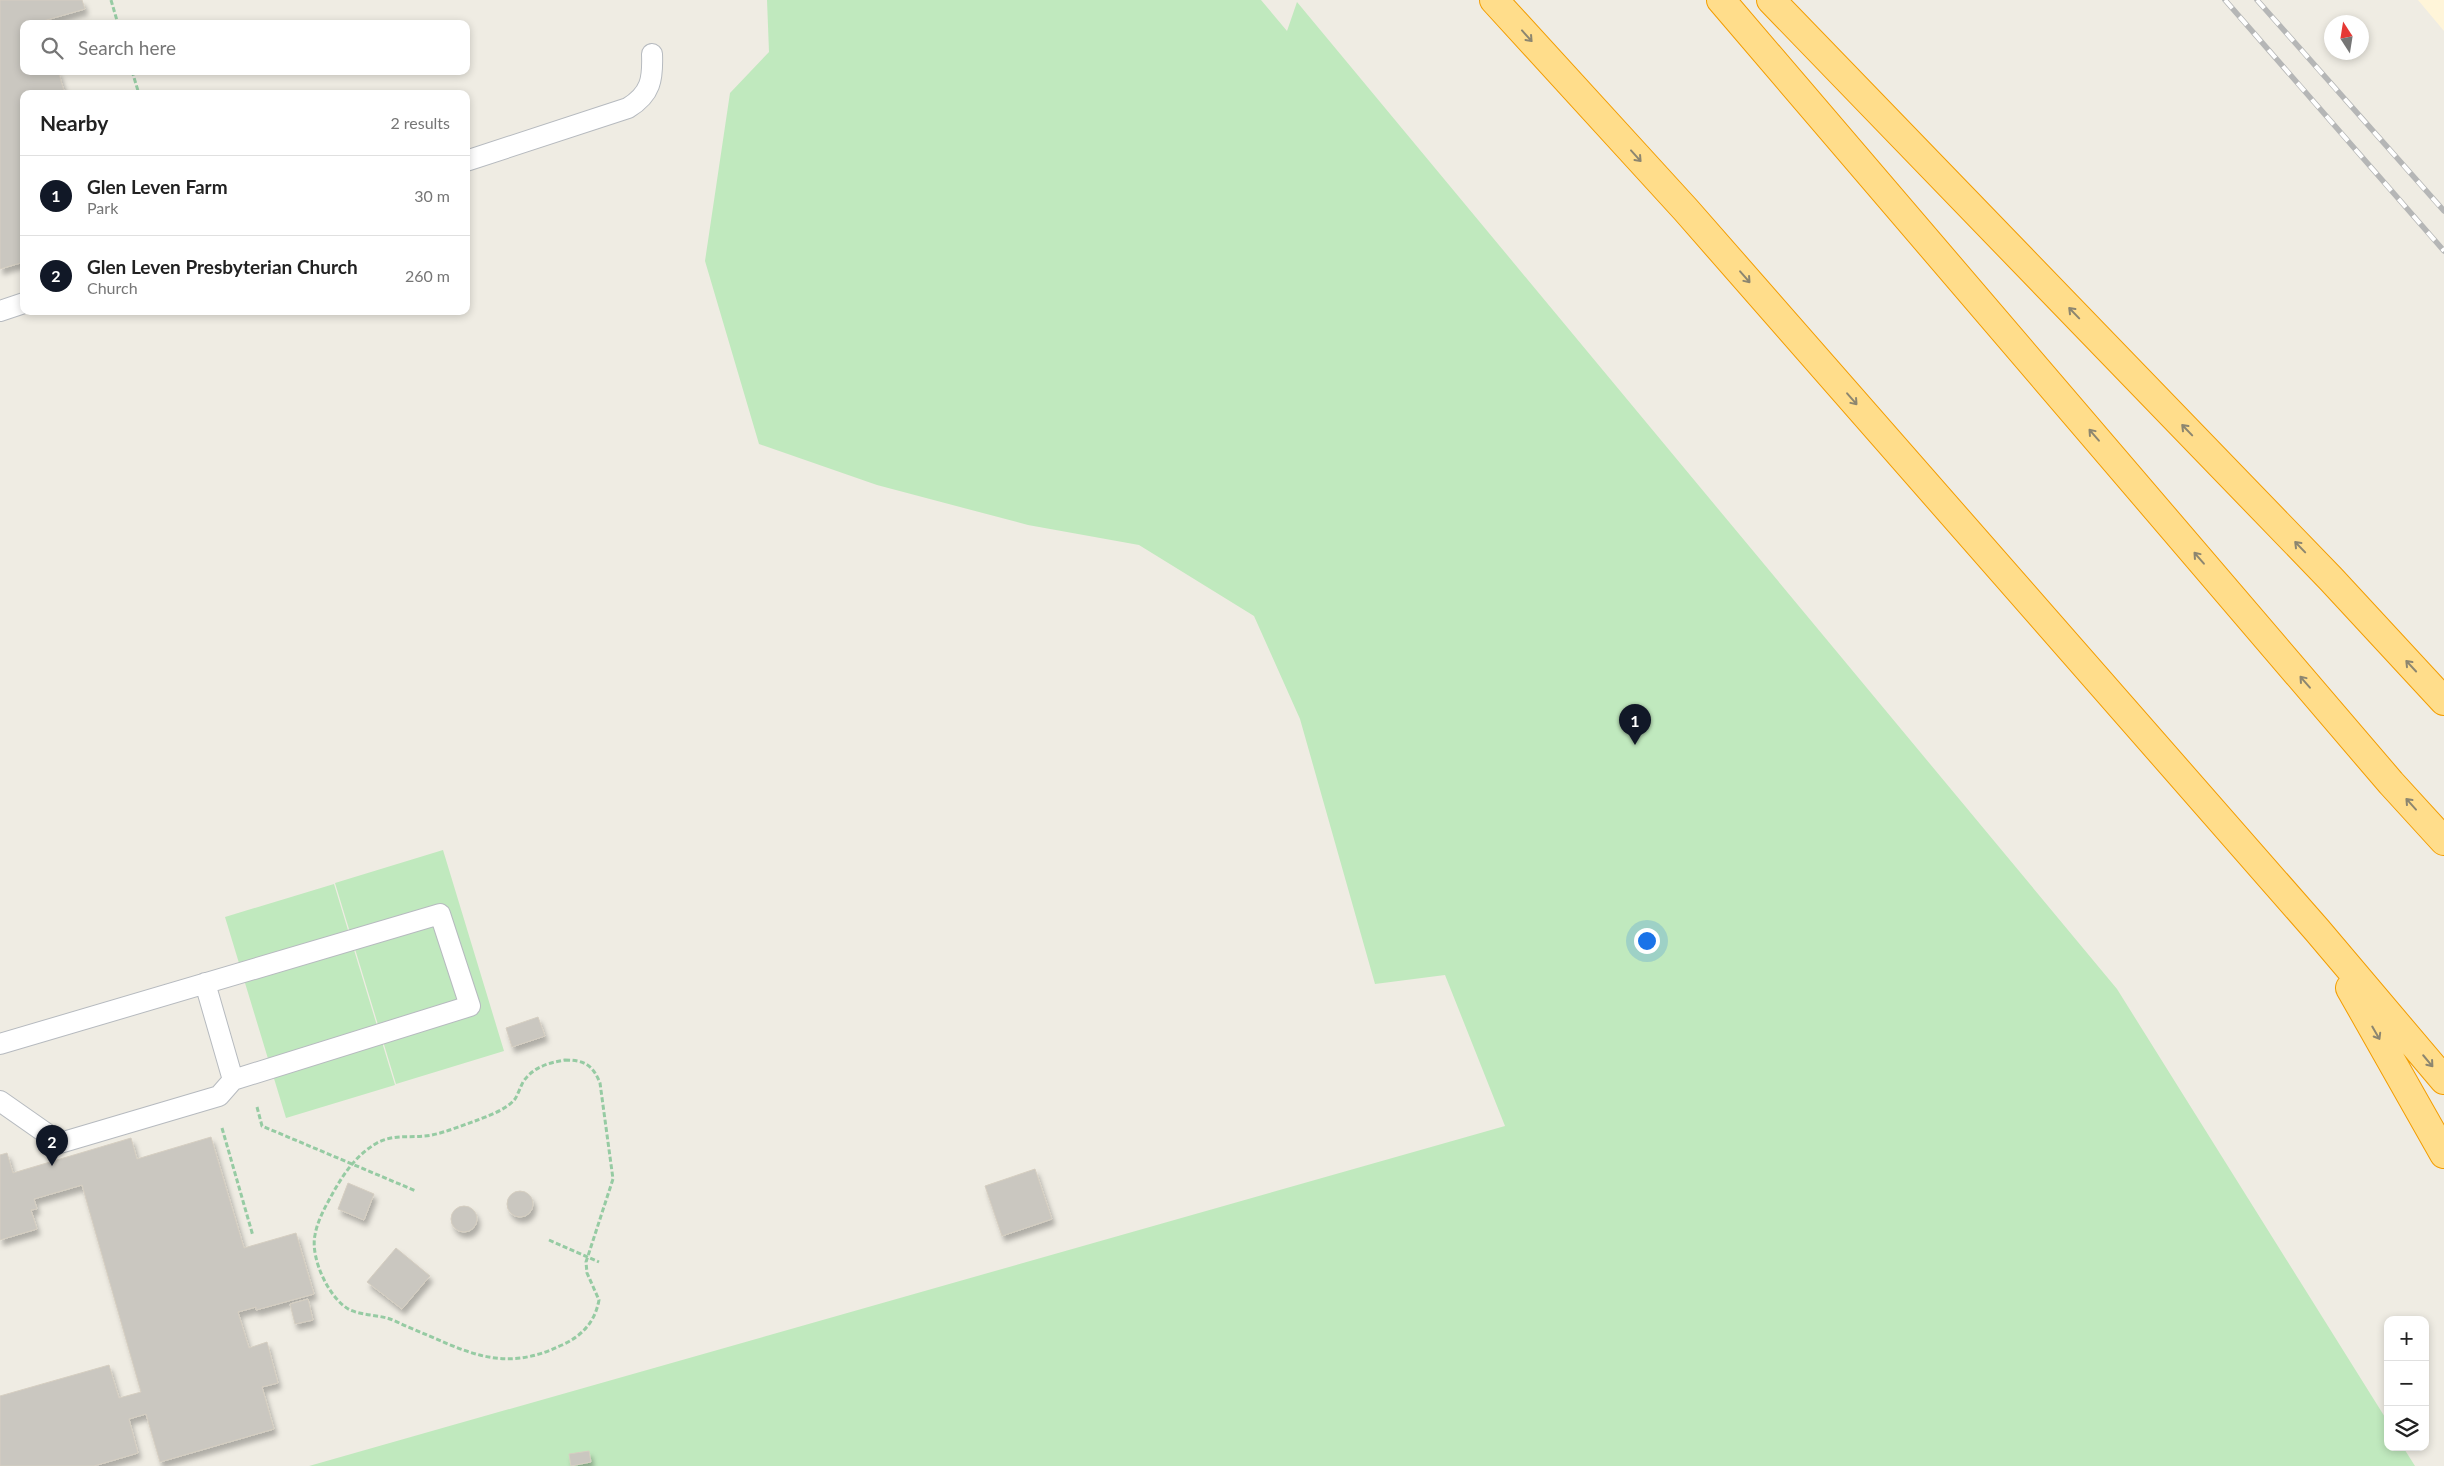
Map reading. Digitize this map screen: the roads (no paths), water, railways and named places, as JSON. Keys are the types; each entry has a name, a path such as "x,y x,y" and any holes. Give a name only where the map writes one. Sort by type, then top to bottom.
{"highway":[{"path":"1494,0 1686,210 2317,930 2444,1080"},
{"path":"1721,0 2391,782 2444,841"},
{"path":"1771,0 2324,572 2444,701"},
{"path":"2317,930 2444,1154"}],"lane":[{"path":"470,160 616,112 636,103 648,91 651,82 652,54"},
{"path":"0,311 20,304"},
{"path":"0,1044 440,914 470,1006 241,1078 225,1092 213,1098 60,1143 0,1101"},
{"path":"205,983 241,1078"}],"railway":[{"path":"2225,0 2444,251"},
{"path":"2257,0 2444,211"}],"place":[{"name":"Glen Leven Farm","path":"1635,745"},
{"name":"Glen Leven Presbyterian Church","path":"52,1166"}]}
